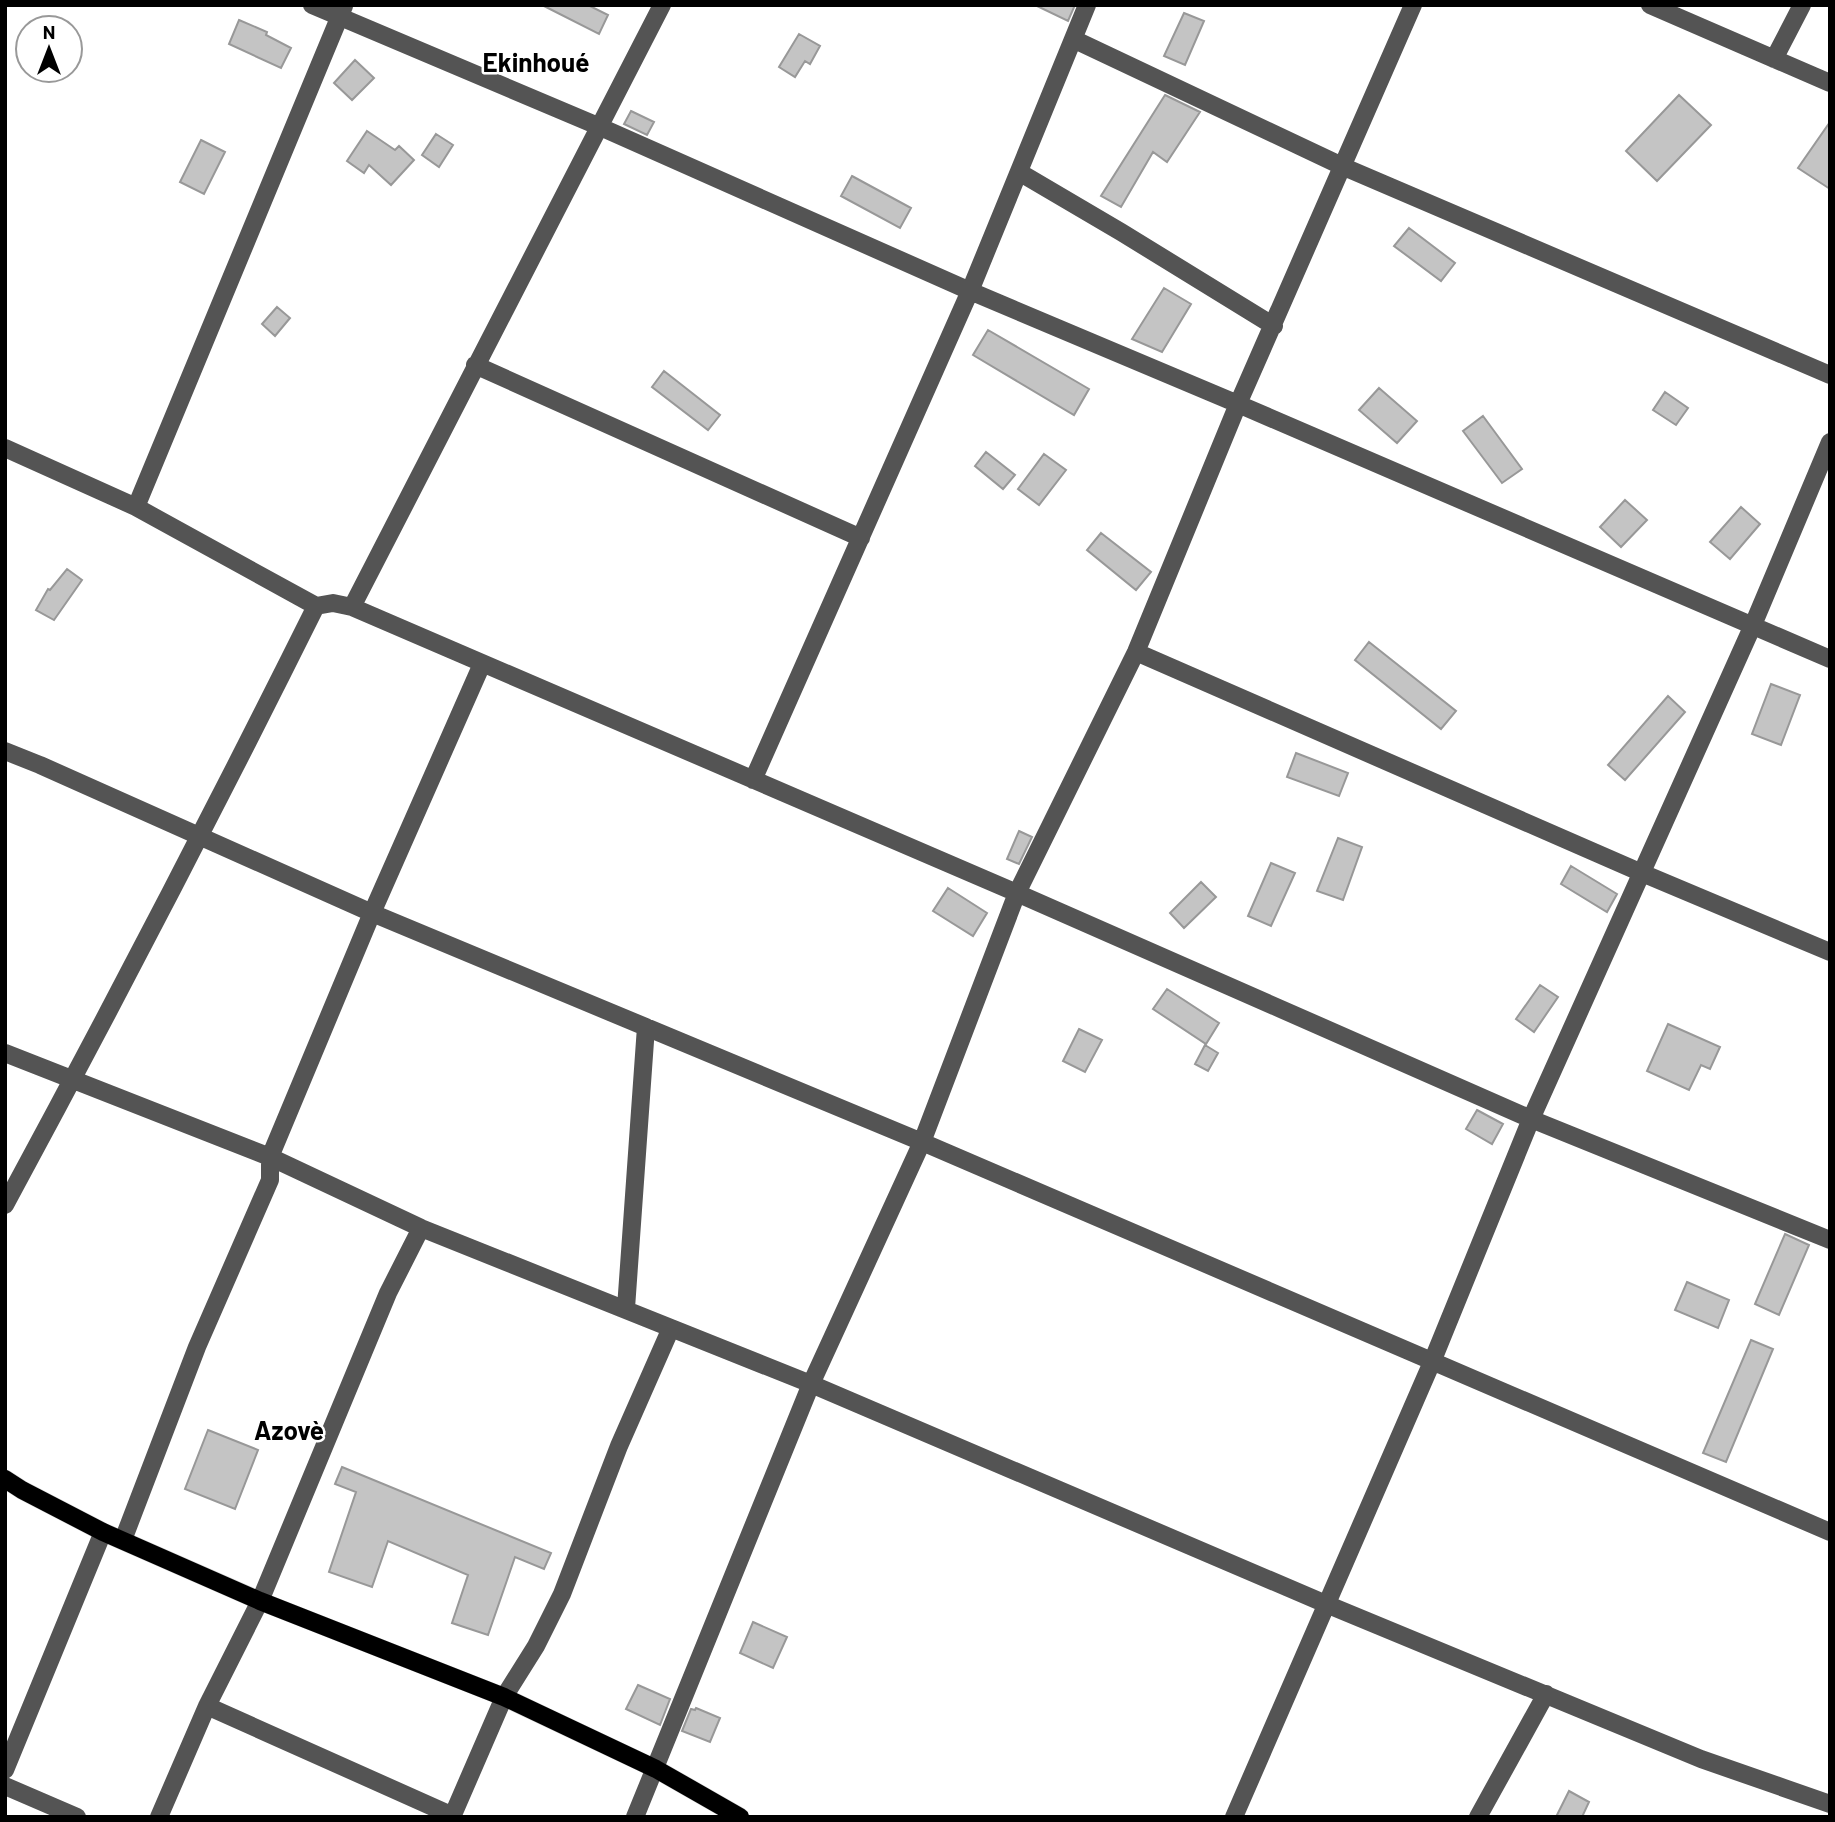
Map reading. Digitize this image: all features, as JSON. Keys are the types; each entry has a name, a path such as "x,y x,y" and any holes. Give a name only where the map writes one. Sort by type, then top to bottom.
{"main road":[{"path":"5,1479 13,1488 103,1532 260,1601 504,1697 656,1769 740,1817"}],"street":[{"path":"312,5 342,11 970,291 1830,659"},
{"path":"352,607 662,5"},
{"path":"753,779 970,291 1087,5"},
{"path":"635,1817 811,1384 922,1142 1017,893 1136,652 1238,404 1413,5"},
{"path":"1650,5 1830,83"},
{"path":"1774,59 1802,5"},
{"path":"136,507 342,11"},
{"path":"1073,39 1344,167 1830,375"},
{"path":"1019,172 1274,326"},
{"path":"475,365 861,538"},
{"path":"1234,1817 1432,1362 1531,1119 1753,625 1830,442"},
{"path":"5,448 136,507 316,606 333,603 352,607 1017,893 1531,1119 1830,1240"},
{"path":"5,1205 201,836 316,606"},
{"path":"1136,652 1830,952"},
{"path":"122,1540 197,1347 270,1180 270,1157 372,914 482,664"},
{"path":"5,751 372,914 922,1142 1830,1532"},
{"path":"625,1308 646,1027"},
{"path":"5,1053 270,1157 421,1228 811,1384 1325,1604 1701,1759 1830,1804"},
{"path":"159,1817 207,1706 260,1601 388,1293 421,1228"},
{"path":"207,1706 453,1816 504,1697 536,1646 562,1594 619,1446 671,1328"},
{"path":"5,1770 103,1532"},
{"path":"1478,1817 1546,1694"},
{"path":"5,1786 76,1817"}],"building":[{"path":"542,5 588,5 608,15 599,34"},
{"path":"1035,5 1075,5 1068,21"},
{"path":"1184,13 1204,21 1185,65 1164,56"},
{"path":"239,20 267,32 266,35 291,48 281,68 229,44"},
{"path":"799,34 820,46 810,64 805,61 795,77 779,67"},
{"path":"355,60 374,78 352,100 334,83"},
{"path":"1165,95 1200,112 1167,162 1153,152 1121,207 1101,196"},
{"path":"1679,95 1711,125 1657,181 1626,151"},
{"path":"631,111 654,122 647,135 624,124"},
{"path":"1830,122 1830,189 1798,168"},
{"path":"367,131 395,150 399,146 414,160 391,185 369,165 364,173 347,161"},
{"path":"436,134 453,145 439,167 422,155"},
{"path":"201,140 225,152 204,194 180,182"},
{"path":"852,176 911,208 900,228 841,196"},
{"path":"1409,228 1455,263 1441,281 1394,246"},
{"path":"1164,288 1191,304 1162,352 1132,339"},
{"path":"277,307 290,318 275,336 262,324"},
{"path":"988,330 1089,389 1074,415 973,355"},
{"path":"664,371 720,415 708,430 652,387"},
{"path":"1379,388 1417,421 1397,443 1359,410"},
{"path":"1665,392 1688,408 1676,425 1653,410"},
{"path":"1483,416 1522,469 1502,483 1463,431"},
{"path":"986,452 1015,475 1003,489 975,466"},
{"path":"1044,454 1066,470 1039,505 1018,489"},
{"path":"1625,500 1647,520 1621,547 1600,527"},
{"path":"1741,507 1760,524 1730,559 1710,542"},
{"path":"1101,533 1151,572 1136,590 1087,550"},
{"path":"67,569 82,580 54,620 36,610 48,589 50,590"},
{"path":"1369,642 1456,711 1441,729 1355,660"},
{"path":"1771,684 1800,695 1781,745 1752,734"},
{"path":"1668,696 1685,712 1625,780 1608,765"},
{"path":"1296,753 1348,773 1339,796 1287,777"},
{"path":"1019,831 1032,837 1019,864 1007,859"},
{"path":"1338,838 1362,847 1343,900 1317,891"},
{"path":"1271,863 1295,873 1271,926 1248,916"},
{"path":"1571,866 1617,894 1607,912 1561,884"},
{"path":"1201,882 1216,897 1184,928 1170,913"},
{"path":"948,888 987,913 973,936 933,911"},
{"path":"1540,985 1558,997 1534,1032 1516,1019"},
{"path":"1167,989 1219,1023 1206,1044 1153,1009"},
{"path":"1668,1024 1720,1047 1710,1069 1701,1065 1689,1090 1647,1071"},
{"path":"1079,1029 1102,1040 1085,1072 1063,1061"},
{"path":"1205,1045 1218,1053 1208,1071 1195,1064"},
{"path":"1477,1110 1503,1124 1492,1144 1466,1129"},
{"path":"1785,1234 1809,1245 1779,1315 1755,1304"},
{"path":"1687,1282 1729,1300 1718,1328 1675,1310"},
{"path":"1751,1340 1773,1349 1726,1462 1703,1453"},
{"path":"208,1430 258,1450 235,1509 185,1489"},
{"path":"342,1467 551,1553 544,1569 515,1557 488,1635 452,1623 468,1575 388,1541 372,1587 329,1572 356,1492 335,1484"},
{"path":"753,1622 787,1637 773,1668 740,1653"},
{"path":"638,1685 670,1699 660,1725 626,1709"},
{"path":"696,1708 720,1718 710,1742 682,1731 691,1709"},
{"path":"1569,1791 1589,1802 1582,1817 1556,1817"}],"district":[{"name":"Ekinhoué","path":"536,63"},
{"name":"Azovè","path":"289,1431"}]}
